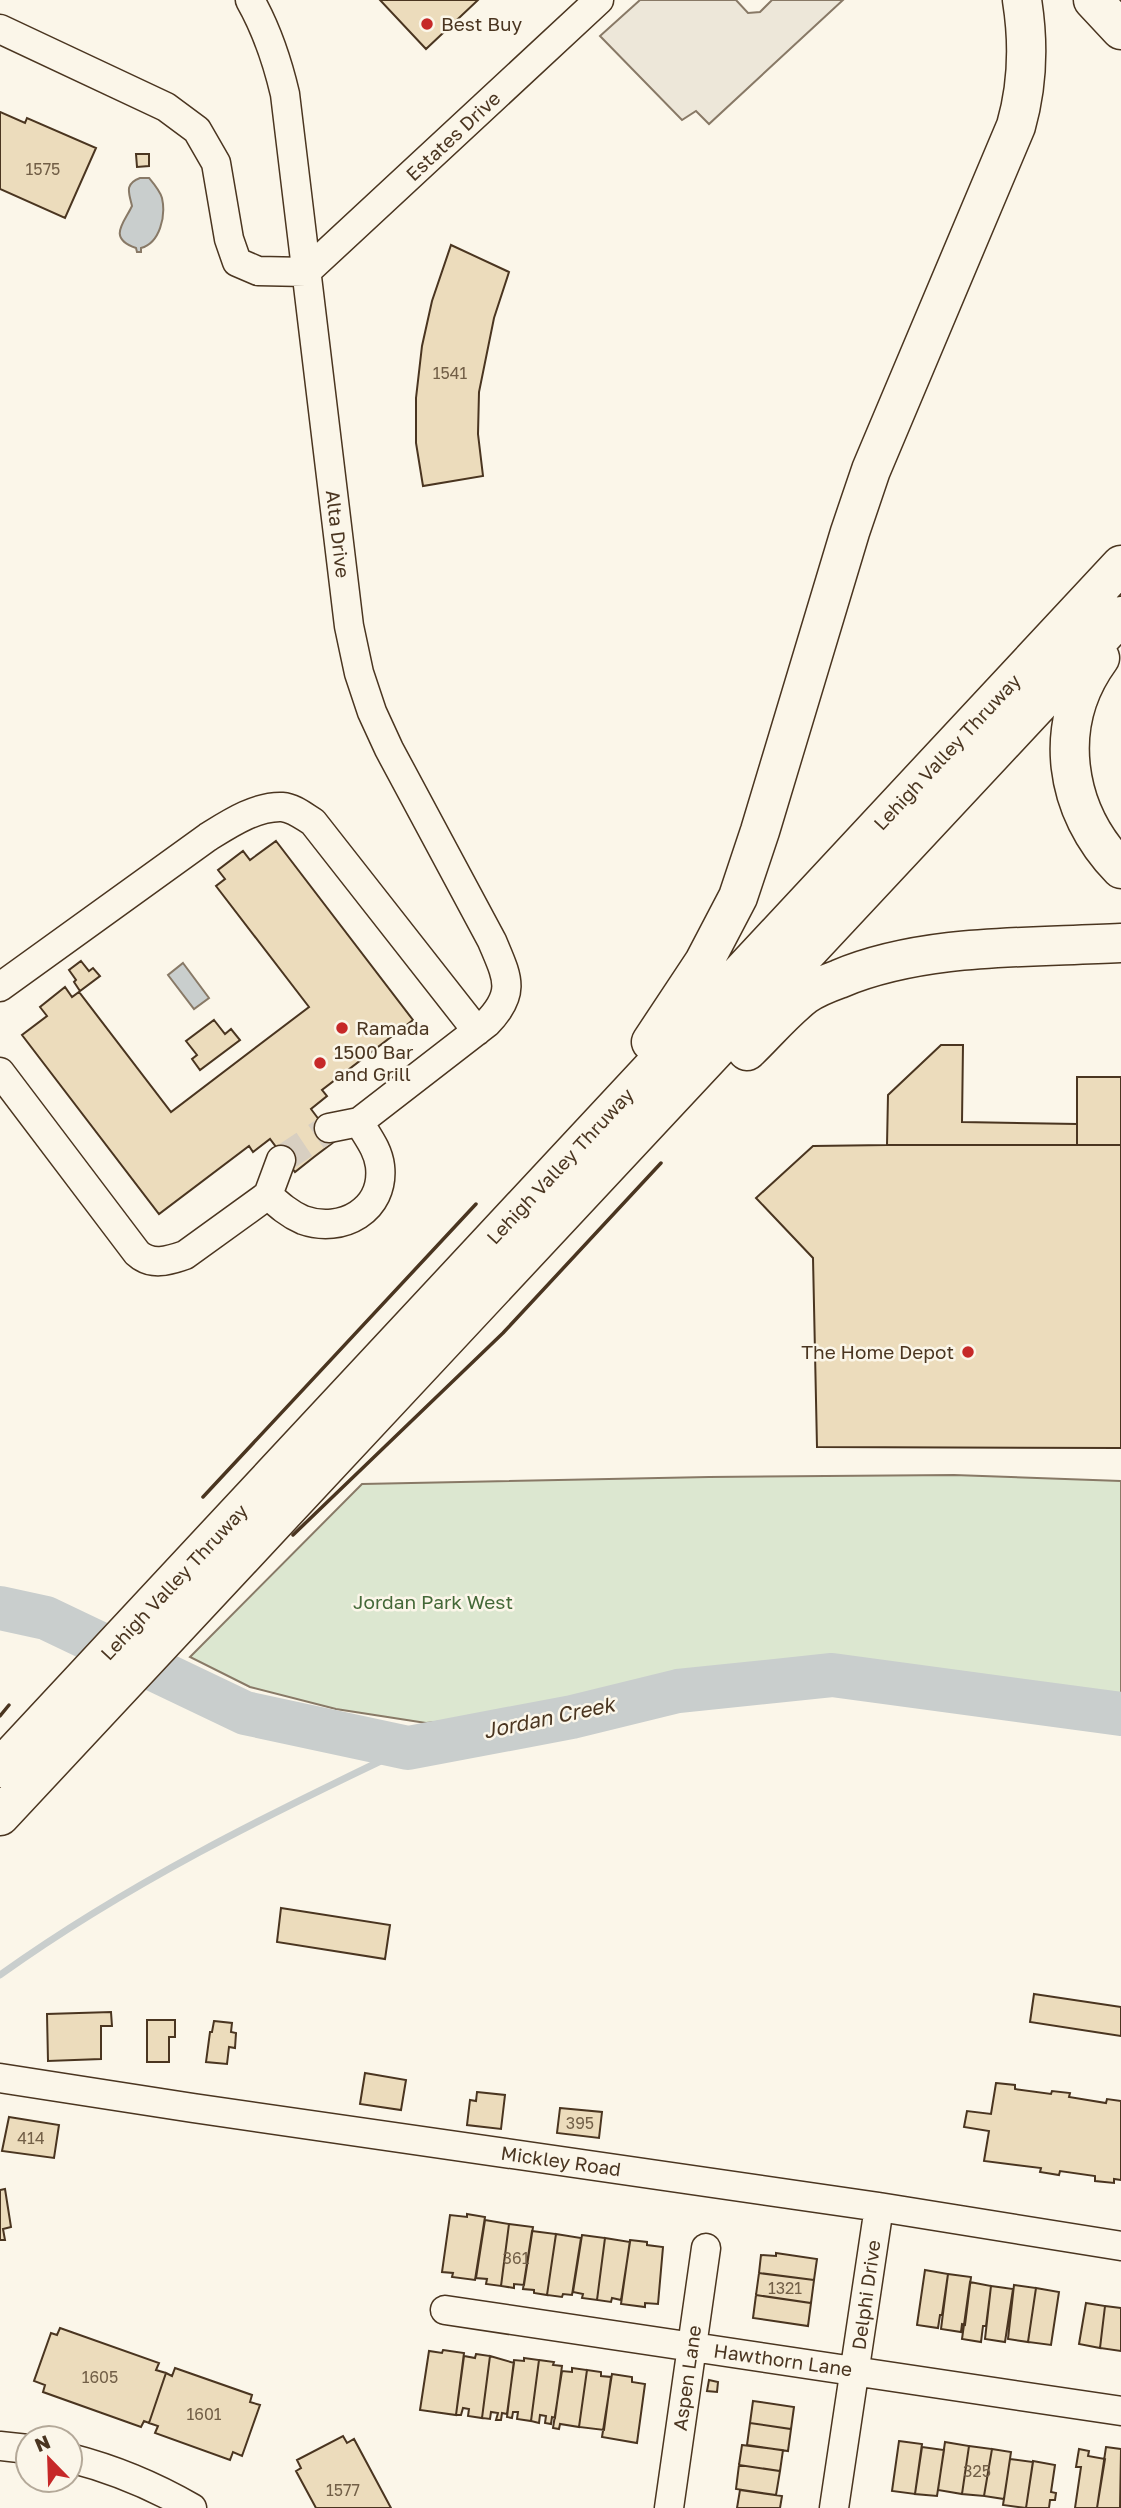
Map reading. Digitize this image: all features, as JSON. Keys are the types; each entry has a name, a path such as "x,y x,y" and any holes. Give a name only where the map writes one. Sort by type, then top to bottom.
{"highway":[{"path":"589,1135 704,962 742,886 871,470 1016,126 1027,64 1022,0"},
{"path":"1093,0 1121,30"},
{"name":"Lehigh Valley Thruway","path":"0,1816 62,1726 255,1519 589,1135 1121,565"},
{"name":"Lehigh Valley Thruway","path":"255,1519 447,1338 1121,616"},
{"path":"1121,630 1082,686 1074,712 1069,749 1073,783 1084,816 1102,847 1121,869"},
{"path":"447,1338 806,995 848,975 924,955 1121,943"},
{"name":"Lehigh Valley Thruway","path":"0,1768 62,1726"}],"street":[{"name":"Alta Drive","path":"250,0 277,60 285,94 349,626 359,673 388,750 492,941 507,985 506,998 501,1009 477,1031 359,1122"},
{"name":"Estates Drive","path":"306,272 599,0"},
{"path":"0,29 166,107 197,130 216,163 229,239 237,262 258,271 306,272"},
{"path":"0,987 208,837 234,821 264,810 282,807 298,812 313,822 477,1031"},
{"path":"0,1072 144,1259 161,1262 185,1255 268,1195 281,1160"},
{"path":"268,1195 287,1212 322,1224 350,1221 364,1212 377,1192 380,1164 375,1148 359,1122 329,1128"},
{"name":"Mickley Road","path":"0,2078 878,2207 1121,2246"},
{"name":"Delphi Drive","path":"834,2508 878,2207"},
{"name":"Aspen Lane","path":"669,2508 706,2248"},
{"name":"Hawthorn Lane","path":"444,2310 1121,2412"},
{"path":"84,2462 119,2473 164,2492 192,2508"}],"green space":[{"name":"Jordan Park West","path":"954,1475 1121,1481 1121,1702 957,1676 838,1663 712,1674 514,1714 426,1723 336,1709 250,1687 190,1657 362,1484"}],"shaded area":[{"path":"640,0 736,0 748,13 760,12 772,0 843,0 709,124 696,111 682,120 600,36"},
{"path":"140,178 149,178 158,190 162,198 163,213 160,228 153,241 141,248 141,252 137,252 136,248 122,240 120,230 132,206 130,186"},
{"path":"183,963 209,998 194,1009 168,975"}],"building":[{"name":"Best Buy","path":"380,0 478,0 426,49"},
{"path":"0,112 25,123 27,118 96,148 65,218 0,189"},
{"path":"136,154 149,154 149,166 137,167"},
{"path":"451,245 509,272 494,318 479,392 478,434 483,476 423,486 416,443 416,398 422,346 432,301"},
{"name":"Ramada","path":"276,841 413,1020 322,1090 327,1096 311,1109 335,1141 295,1172 270,1139 253,1152 249,1146 159,1214 22,1035 47,1016 40,1007 65,987 72,997 79,992 171,1112 309,1007 216,886 225,879 218,870 243,851 250,860"},
{"path":"81,961 89,971 93,968 100,976 80,991 69,970"},
{"path":"214,1020 225,1034 231,1029 240,1040 200,1070 192,1059 197,1055 186,1041"},
{"path":"941,1045 963,1045 962,1122 1077,1124 1077,1145 887,1145 888,1095"},
{"path":"1077,1077 1121,1077 1121,1145 1077,1145"},
{"name":"The Home Depot","path":"1121,1145 1121,1448 817,1447 813,1258 756,1198 813,1146"},
{"path":"281,1908 390,1925 385,1959 277,1942"},
{"path":"1034,1994 1121,2007 1121,2036 1030,2022"},
{"path":"111,2012 112,2026 101,2026 101,2059 48,2061 47,2014"},
{"path":"147,2020 175,2020 175,2037 169,2037 169,2062 147,2062"},
{"path":"214,2021 232,2023 231,2032 236,2033 235,2048 229,2047 227,2064 206,2062"},
{"path":"365,2073 406,2080 401,2110 360,2104"},
{"path":"996,2083 1015,2085 1015,2089 1051,2094 1052,2091 1070,2093 1069,2097 1106,2103 1107,2099 1121,2101 1121,2180 1114,2179 1114,2183 1095,2181 1095,2176 1060,2171 1059,2175 1040,2172 1041,2168 984,2161 989,2131 964,2127 967,2111 991,2114"},
{"path":"477,2092 505,2095 501,2129 467,2125 470,2100 476,2101"},
{"path":"560,2108 602,2112 599,2138 557,2133"},
{"path":"9,2117 59,2125 54,2158 2,2151"},
{"path":"5,2189 11,2227 3,2229 5,2240 0,2240 0,2190"},
{"path":"467,2214 485,2217 475,2280 452,2277 453,2273 442,2272 450,2215 467,2217"},
{"path":"485,2220 509,2224 501,2286 486,2284 487,2279 476,2278"},
{"path":"509,2224 533,2227 524,2285 514,2284 514,2288 501,2286"},
{"path":"532,2231 556,2234 547,2295 523,2289"},
{"path":"556,2234 581,2238 572,2295 563,2294 562,2297 547,2295"},
{"path":"582,2235 605,2238 597,2300 582,2298 583,2294 573,2292"},
{"path":"605,2238 630,2242 621,2300 612,2298 611,2302 597,2300"},
{"path":"630,2240 663,2247 658,2304 645,2303 645,2307 621,2304"},
{"path":"776,2253 817,2259 814,2280 759,2273 761,2255 776,2256"},
{"path":"925,2270 948,2274 938,2328 917,2325"},
{"path":"759,2273 814,2280 811,2303 756,2295"},
{"path":"948,2274 971,2277 965,2325 962,2324 961,2332 941,2329"},
{"path":"970,2282 991,2286 986,2326 983,2326 981,2342 962,2339"},
{"path":"1014,2285 1036,2288 1028,2342 1008,2339"},
{"path":"991,2286 1013,2289 1005,2342 985,2339"},
{"path":"1036,2288 1059,2292 1051,2345 1028,2342"},
{"path":"756,2295 811,2303 808,2326 753,2318"},
{"path":"1086,2303 1105,2306 1100,2348 1079,2344"},
{"path":"1105,2306 1121,2308 1121,2351 1100,2348"},
{"path":"60,2328 159,2363 156,2370 166,2373 149,2423 144,2421 141,2427 43,2392 45,2385 34,2381 51,2333 57,2335"},
{"path":"443,2350 464,2353 456,2415 420,2410 429,2351 442,2353"},
{"path":"476,2354 490,2356 482,2418 468,2416 469,2409 463,2408 461,2415 456,2415 464,2356 475,2358"},
{"path":"490,2356 514,2363 507,2414 502,2413 501,2420 496,2420 498,2413 491,2412 490,2419 482,2418"},
{"path":"524,2358 539,2360 531,2421 517,2419 518,2412 513,2412 512,2418 507,2417 514,2360 524,2361"},
{"path":"539,2360 562,2366 555,2418 552,2417 551,2424 545,2423 546,2416 540,2415 539,2423 531,2421"},
{"path":"175,2368 252,2395 250,2402 260,2405 242,2456 233,2452 230,2460 155,2433 158,2426 149,2423 166,2373 172,2376"},
{"path":"572,2368 587,2370 579,2427 560,2424 559,2429 553,2428 562,2371 572,2372"},
{"path":"587,2370 611,2377 604,2430 579,2427"},
{"path":"612,2374 632,2377 632,2382 645,2384 637,2443 602,2437"},
{"path":"709,2380 718,2382 717,2392 707,2391"},
{"path":"753,2401 794,2407 791,2429 750,2423"},
{"path":"750,2423 791,2429 788,2451 747,2445"},
{"path":"343,2436 347,2443 354,2439 391,2508 316,2508 296,2471 301,2468 297,2460"},
{"path":"899,2441 922,2444 915,2494 892,2491"},
{"path":"945,2442 969,2446 962,2494 938,2490"},
{"path":"742,2445 783,2450 780,2471 739,2465"},
{"path":"969,2446 992,2449 984,2496 962,2494"},
{"path":"922,2447 944,2450 937,2496 915,2494"},
{"path":"1106,2447 1121,2449 1120,2508 1097,2508"},
{"path":"992,2449 1011,2452 1004,2499 984,2496"},
{"path":"1079,2449 1089,2451 1088,2456 1105,2459 1097,2508 1075,2508 1081,2467 1076,2467"},
{"path":"1010,2459 1033,2462 1026,2508 1003,2505"},
{"path":"1033,2461 1055,2465 1051,2492 1056,2493 1055,2500 1050,2500 1049,2508 1026,2508"},
{"path":"739,2465 780,2471 776,2495 736,2489"},
{"path":"740,2490 782,2496 780,2508 737,2508"}],"waterway":[{"name":"Jordan Creek","path":"0,1608 46,1618 245,1713 408,1748 572,1717 678,1691 832,1675 1121,1714"},
{"path":"0,1975 48,1942 148,1881 250,1825 408,1748"}],"tunnel":[{"path":"281,1160 329,1128"}],"wall":[{"path":"293,1535 503,1333 661,1163"},
{"path":"203,1497 476,1204"},
{"path":"0,1716 9,1705"}],"place":[{"name":"Best Buy","path":"427,24"},
{"name":"Ramada","path":"342,1028"},
{"name":"1500 Bar and Grill","path":"320,1063"},
{"name":"The Home Depot","path":"968,1352"}]}
